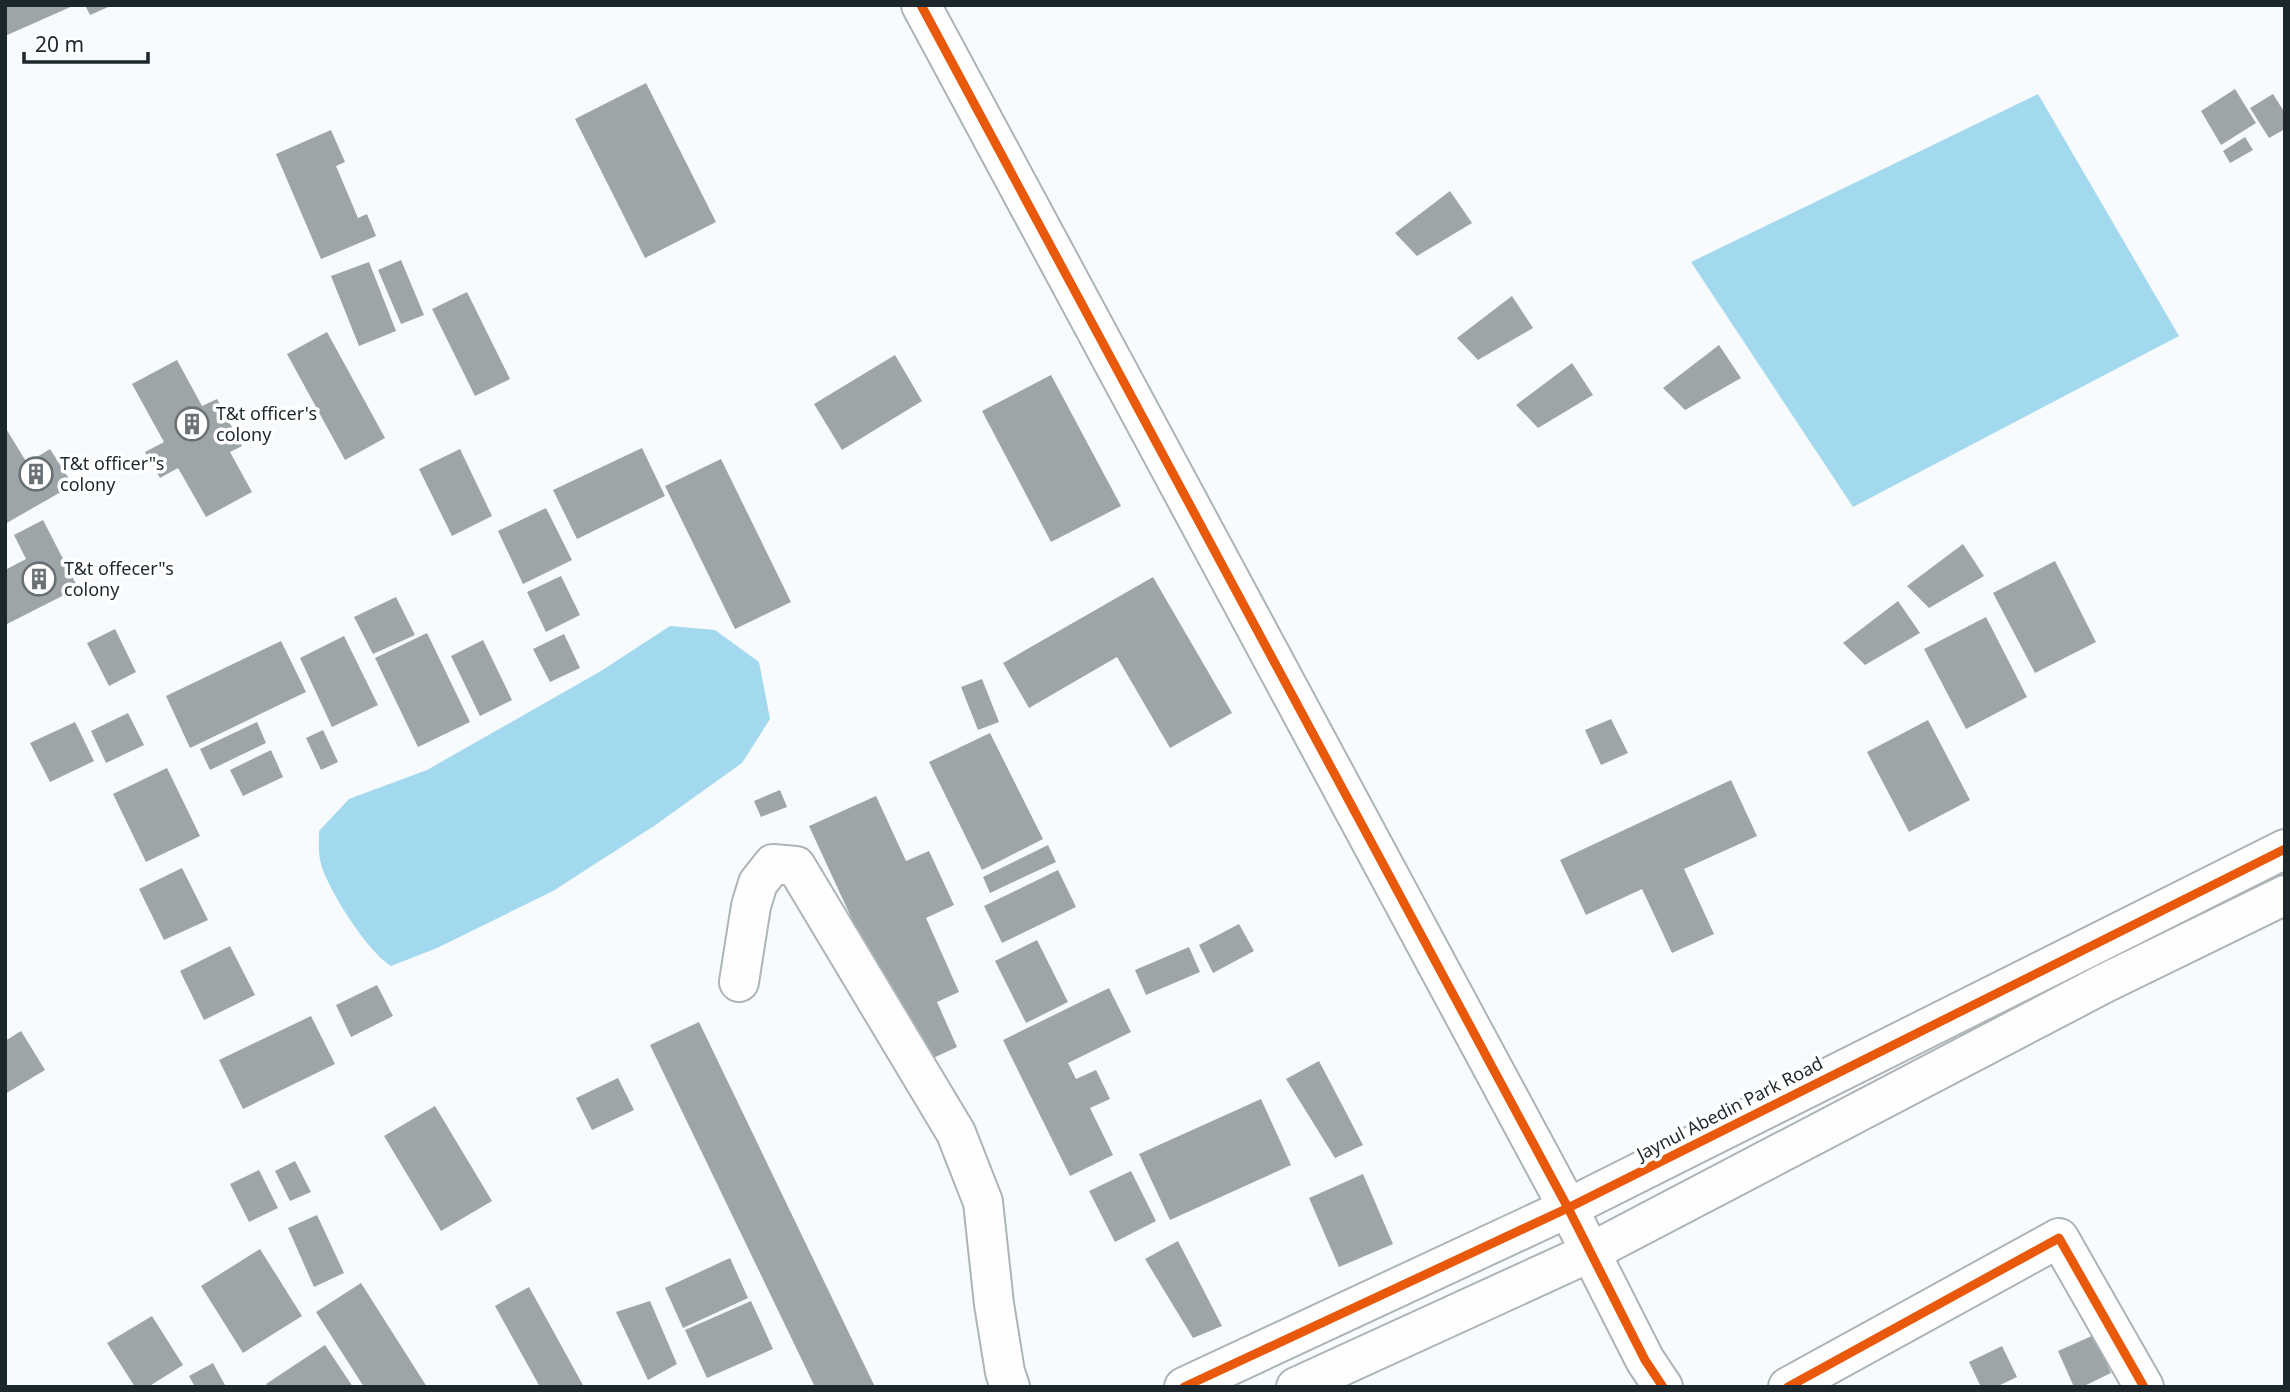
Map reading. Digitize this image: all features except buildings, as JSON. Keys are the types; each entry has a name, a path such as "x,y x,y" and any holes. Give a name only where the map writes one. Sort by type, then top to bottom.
{"street":[{"path":"921,5 1568,1208 1650,1378"},
{"name":"Jaynul Abedin Park Road","path":"1184,1387 1568,1208 2285,849"},
{"path":"738,982 751,906 758,883 773,864 796,866 956,1133 983,1202 994,1304 1010,1387"},
{"path":"1296,1387 1591,1252 2103,984 2285,895"},
{"path":"2084,949 2103,984"},
{"path":"1788,1387 2059,1238 2144,1387"}],"water":[{"path":"2038,94 2179,336 1853,507 1691,262"},
{"path":"670,626 715,630 759,662 770,719 742,763 654,826 553,891 437,948 391,966 382,959 350,920 325,875 320,860 319,831 349,799 427,770 601,671"}],"cycle path":[{"path":"921,5 1568,1208 1645,1360 1663,1387"},
{"path":"1184,1387 1568,1208 2285,849"},
{"path":"1788,1387 2059,1238 2144,1387"}],"place":[{"name":"T&t officer's colony","path":"192,424"},
{"name":"T&t officer\"s colony","path":"36,474"},
{"name":"T&t offecer\"s colony","path":"39,579"}]}
